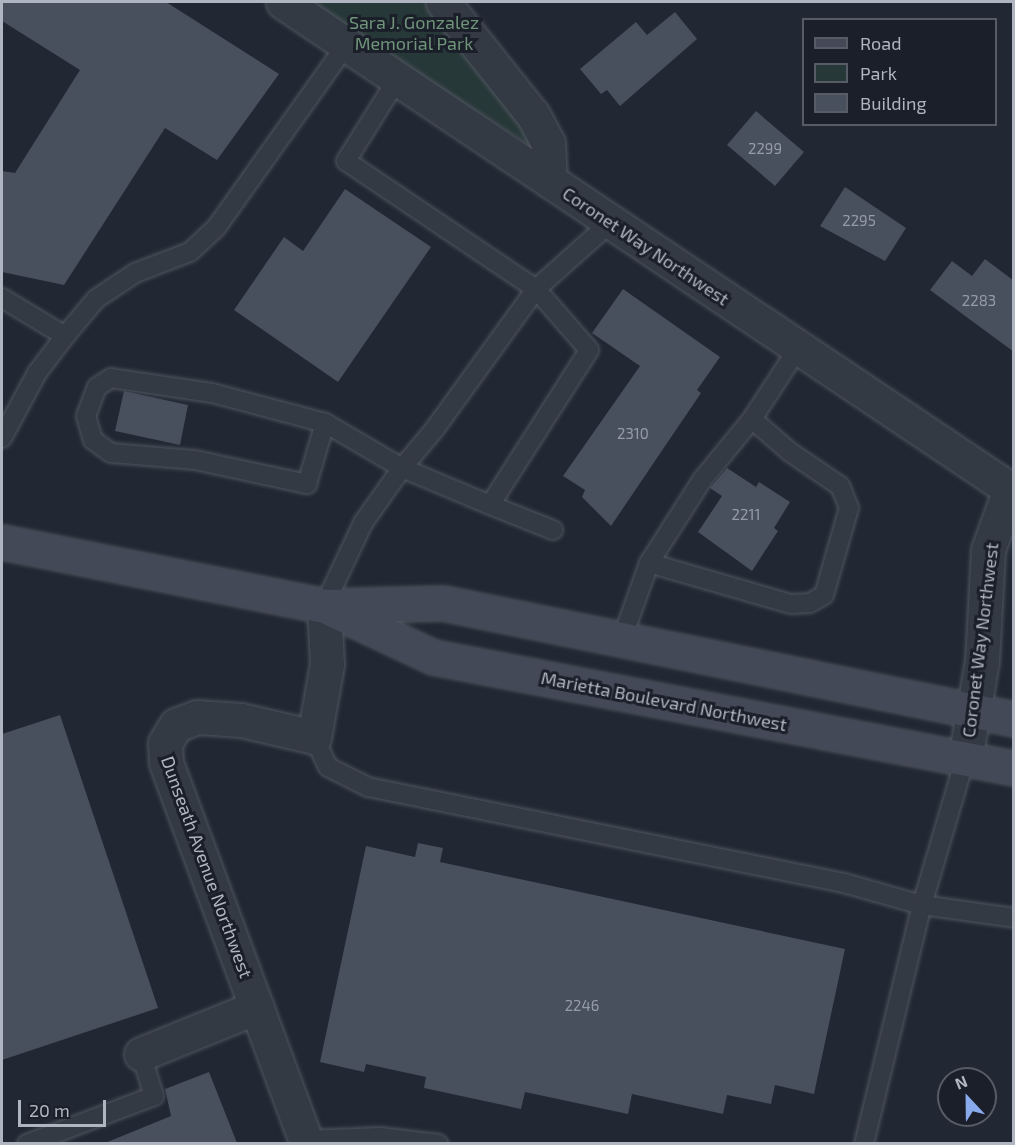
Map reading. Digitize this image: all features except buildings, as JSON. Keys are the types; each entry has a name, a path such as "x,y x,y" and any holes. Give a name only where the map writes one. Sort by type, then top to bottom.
{"main road":[{"path":"2,542 324,606 443,603 1014,718"},
{"name":"Marietta Boulevard Northwest","path":"324,606 433,657 1014,768"}],"street":[{"name":"Coronet Way Northwest","path":"284,2 1012,490 988,550 982,661 965,759"},
{"path":"443,2 533,115 548,143 550,181"},
{"path":"314,737 327,664 324,606"},
{"name":"Dunseath Avenue Northwest","path":"307,1142 166,762 165,743 176,725 197,717 241,720 314,737"},
{"path":"141,1054 257,1007"}],"lane":[{"path":"2,438 37,373 96,299 135,273 190,252 216,228 347,44"},
{"path":"398,78 346,161 536,289 589,350 490,505"},
{"path":"324,606 363,523 402,468 434,430 536,289 610,222"},
{"path":"2,298 65,336"},
{"path":"622,639 649,563 702,480 752,419 799,347"},
{"path":"325,423 307,484 195,460 111,453 93,440 86,416 97,387 111,378 212,393 325,423 402,468 552,530"},
{"path":"649,563 791,603 810,603 824,595 849,508 840,486 790,452 752,419"},
{"path":"314,737 328,766 368,787 843,883 922,905 1014,918"},
{"path":"864,1143 922,905 965,759"},
{"path":"27,1143 154,1096 141,1054"},
{"path":"307,1142 380,1137 440,1143"}],"green space":[{"name":"Sara J. Gonzalez Memorial Park","path":"306,2 429,2 551,159"}]}
